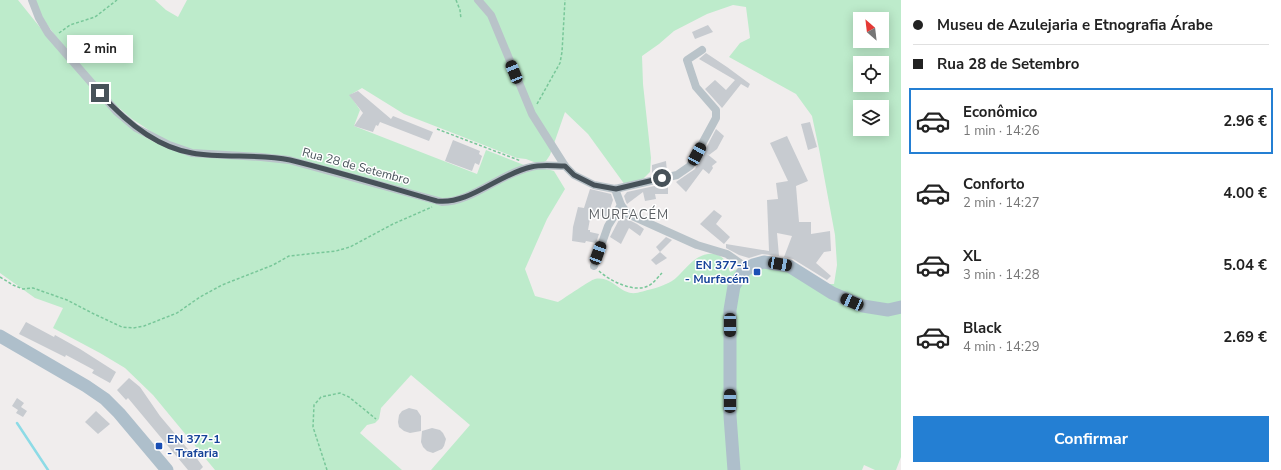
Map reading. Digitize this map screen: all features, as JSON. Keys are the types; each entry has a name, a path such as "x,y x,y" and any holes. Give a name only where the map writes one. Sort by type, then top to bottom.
{"main road":[{"path":"734,470 730,416 730,310 734,286 740,275 748,268 764,262 789,266 832,293 862,306 888,310 901,308"},
{"path":"0,336 105,399 123,417 167,470"}],"street":[{"name":"Rua 28 de Setembro","path":"32,0 39,18 53,39 118,112 136,128 169,145 192,153 289,160 442,202 460,200 517,171 532,166 565,166"},
{"path":"478,0 491,15 532,114 565,166 574,175 594,185 616,189 678,175 690,166 716,118 716,110 696,87 687,60 702,50"},
{"path":"616,189 621,205 628,214 697,245 726,254 748,268"},
{"path":"594,266 608,226 621,205"}],"path":[{"path":"53,39 70,25 99,15 116,0"},
{"path":"456,0 460,10 461,19"},
{"path":"532,114 560,63 565,0"},
{"path":"437,129 532,166"},
{"path":"0,277 23,289 33,288 67,300 122,327 133,328 163,320 222,285 272,265 289,256 336,251 350,247 393,224 442,202"},
{"path":"594,266 607,279 634,288 648,286 662,273"},
{"path":"327,470 313,427 314,405 321,397 340,393 349,397 376,419"}],"green space":[{"path":"0,0 18,0 51,41 116,114 145,137 180,152 192,155 288,162 442,204 454,203 465,199 520,172 537,168 554,171 565,189 547,219 525,269 535,296 558,302 595,279 606,280 622,290 631,293 655,288 672,281 694,260 708,254 716,254 723,258 730,272 759,260 790,262 825,284 834,284 837,265 835,235 812,116 796,94 729,57 740,43 750,38 746,7 733,5 707,14 674,31 642,56 643,84 651,158 650,172 642,180 625,185 588,134 565,112 550,155 546,161 539,164 526,159 517,158 404,114 362,88 350,95 360,110 354,126 477,174 486,150 524,165 472,192 452,199 443,200 289,158 193,151 170,144 132,119 111,101 56,37 42,17 35,0 155,0 166,10 178,17 187,0 901,0 901,457 896,470 875,470 864,465 862,470 431,470 470,425 411,375 381,408 379,419 375,423 367,425 360,433 402,470 215,470 153,395 125,368 53,328 63,308 35,298 0,273"}],"building":[{"path":"708,25 713,32 695,39 692,32"},
{"path":"706,53 750,84 748,88 741,84 722,108 705,89 715,80 726,90 735,80 699,59"},
{"path":"358,91 391,119 393,116 433,132 429,141 380,122 378,126 376,125 373,132 354,126 363,113 349,95"},
{"path":"810,122 817,147 808,150 801,124"},
{"path":"716,129 724,136 717,149 709,155 706,153 717,162 712,166 713,168 709,174 703,169 686,192 676,182 695,169"},
{"path":"787,136 808,181 796,186 799,222 811,222 811,234 830,231 831,251 824,252 816,263 831,276 827,280 793,259 784,257 792,236 777,233 779,256 762,254 749,258 739,255 726,248 726,244 769,251 767,200 778,199 776,183 788,181 770,143"},
{"path":"453,140 480,151 479,154 482,156 479,165 475,163 472,171 445,161"},
{"path":"666,161 667,172 652,175 652,165"},
{"path":"668,183 668,194 655,194 656,199 645,201 643,192 627,204 626,202 624,196 627,192"},
{"path":"590,189 611,194 613,200 607,218 591,213 588,230 599,234 596,243 572,241 573,227 578,207 584,208"},
{"path":"714,210 722,216 716,224 730,237 724,244 700,224"},
{"path":"621,216 644,229 640,236 629,228 621,244 610,237"},
{"path":"666,237 672,240 660,252 656,247"},
{"path":"660,252 667,258 656,265 651,260"},
{"path":"26,322 54,337 55,335 116,372 110,383 92,373 94,370 66,355 65,357 19,334"},
{"path":"129,378 140,387 160,416 192,454 193,453 203,467 200,470 188,470 128,398 126,400 117,390"},
{"path":"17,398 24,403 21,407 27,411 23,417 16,413 18,410 12,406"},
{"path":"409,408 417,410 421,416 421,431 410,433 399,427 399,415 402,411"},
{"path":"96,411 110,424 98,434 85,422"},
{"path":"432,428 440,430 446,439 442,449 433,453 427,451 421,442 422,431"}],"waterway":[{"path":"17,423 48,470"}],"place":[{"name":"EN 377-1 - Murfacém","path":"757,272"},
{"name":"EN 377-1 - Trafaria","path":"159,446"}],"district":[{"name":"MURFACÉM","path":"629,215"}],"route":[{"path":"100,93 136,128 180,150 210,155 261,157 289,160 442,202 460,200 517,171 532,166 565,166 574,175 594,185 616,189 662,178"}]}
